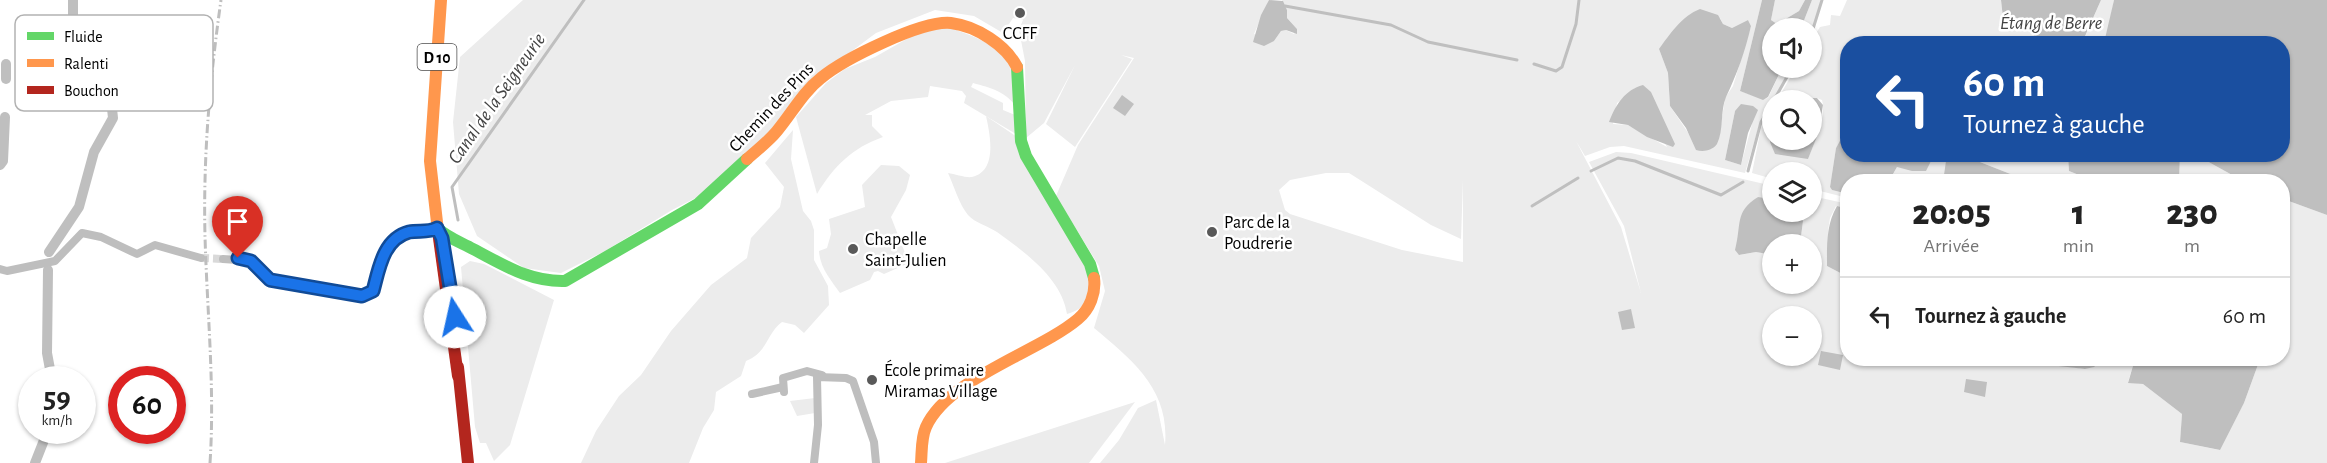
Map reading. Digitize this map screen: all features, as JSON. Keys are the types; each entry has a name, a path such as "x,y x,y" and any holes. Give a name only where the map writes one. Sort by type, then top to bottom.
{"street":[{"name":"D 10","path":"441,0 430,161 453,294 458,376 468,463"},
{"name":"Chemin des Pins","path":"442,231 532,279 554,283 565,281 698,204 777,131 789,113 819,79 848,58 933,24 951,23 967,28 1005,50 1017,67 1022,141 1026,156 1095,279 1096,292 1091,303 1078,319 971,384 936,410 924,430 921,463"},
{"name":"D 10","path":"433,113 451,340 458,376"},
{"path":"223,258 251,261 270,280 362,296 373,291 389,244 408,233 442,231"},
{"path":"0,269 7,271 55,261 82,233 101,237 137,254 155,245 201,258"},
{"path":"752,394 783,386 807,371 853,381 874,442 876,463"},
{"path":"814,463 818,425 817,377 834,378"}],"shaded area":[{"path":"523,0 1269,0 1254,34 1274,41 1281,31 1286,30 1294,34 1297,29 1287,18 1287,10 1282,0 1762,0 1740,91 1762,99 1762,119 1745,173 1624,146 1610,147 1585,156 1576,141 1621,227 1641,293 1624,226 1589,162 1616,152 1631,153 1762,183 1762,198 1758,197 1742,228 1740,255 1762,253 1762,294 1822,294 1822,234 1801,234 1803,222 1822,222 1822,198 1840,202 1840,207 1836,206 1830,218 1827,266 1840,273 1840,366 2064,366 2085,369 2093,366 2133,366 2128,382 2143,384 2182,414 2180,442 2219,450 2244,403 2257,366 2290,366 2290,202 2327,215 2327,463 1100,463 1119,440 1138,408 1156,400 1165,445 1165,425 1155,392 1146,378 1122,352 1094,328 1105,291 1099,266 1056,196 1078,145 1134,58 1121,55 1132,59 1075,147 1046,124 1075,65 1044,123 1026,138 1025,61 1019,30 1023,20 1013,18 1003,33 974,16 935,10 876,33 813,80 770,133 715,188 672,210 605,251 561,273 524,268 477,236 459,194 453,122 460,57","holes":["1720,18 1723,24 1732,28 1748,20 1751,26 1733,86 1725,98 1720,131 1693,140 1670,106 1668,73 1659,49","1635,88 1667,147 1628,125 1613,124 1617,103","1735,111 1752,124 1741,165 1725,160","1326,173 1349,173 1431,225 1461,239 1463,180 1463,262 1402,250 1290,214 1285,210 1279,190 1290,180"]},
{"path":"1775,0 1805,0 1799,11 1787,18 1771,18"},
{"path":"1812,0 1821,0 1816,18 1805,18"},
{"path":"1847,0 2001,0 2003,18 2015,25 2025,25 2034,36 1840,36 1840,141 1836,148 1830,187 1840,192 1840,196 1822,192 1822,162 1762,162 1762,176 1752,173 1762,126 1762,150 1788,150 1808,159 1811,150 1822,150 1822,90 1783,90 1790,78 1822,78 1822,27 1830,25 1831,15 1840,16"},
{"path":"2101,0 2114,0 2107,36 2085,36"},
{"path":"949,27 994,47 1008,60 1015,77 1016,106 997,91 973,83 971,87 1003,103 1003,110 1015,115 1016,134 964,103 966,96 962,91 930,86 928,97 891,101 865,115 872,115 872,126 883,137 853,152 830,175 817,194 796,117 826,83 845,69 875,57 919,32"},
{"path":"1777,78 1785,78 1778,90 1772,90"},
{"path":"986,116 1017,137 1090,274 1087,299 1080,308 1074,311 1067,314 1058,289 1041,267 997,232 971,218 959,200 948,173 972,177 986,167 989,160 990,142"},
{"path":"793,130 791,159 803,211 811,221 814,230 814,260 828,286 829,305 804,333 795,325 782,322 759,353 746,361 741,376 716,392 714,410 703,428 689,463 581,463 596,431 619,396 641,375 671,331 711,285 747,258 751,238 780,207 784,187 765,163"},
{"path":"1929,162 1958,162 1951,174 1893,174 1897,167 1923,171"},
{"path":"1980,162 2068,162 2069,171 2076,174 2010,174"},
{"path":"2180,162 2209,162 2230,174 2179,174"},
{"path":"881,165 899,166 910,175 906,190 891,217 909,263 884,274 874,272 870,280 840,293 826,274 819,251 827,248 831,234 829,219 865,207 862,185"},
{"path":"470,261 484,264 554,300 510,445 494,461 486,443 480,443 475,427 461,267"},
{"path":"815,398 815,413 797,416 790,401"},
{"path":"1135,402 1089,463 945,463"}],"water":[{"path":"1269,0 1283,1 1287,10 1287,18 1297,29 1297,34 1286,30 1281,31 1274,41 1264,46 1253,42 1261,15"},
{"path":"1762,0 1775,0 1771,18 1762,18 1762,78 1777,78 1771,90 1762,90 1762,100 1740,91"},
{"path":"1805,0 1812,0 1805,18 1787,18 1799,11"},
{"name":"Étang de Berre","path":"2001,0 2101,0 2085,36 2034,36 2025,25 2015,25 2003,18"},
{"name":"Étang de Berre","path":"2114,0 2327,0 2327,215 2290,202 2290,174 2230,174 2209,162 2290,162 2290,36 2106,36"},
{"path":"1700,9 1718,15 1723,24 1732,28 1748,20 1751,26 1740,63 1724,102 1721,133 1717,144 1710,150 1702,151 1696,150 1686,128 1670,106 1668,73 1659,49 1682,21"},
{"path":"1643,85 1651,92 1675,144 1673,147 1647,137 1628,125 1609,122 1622,99 1631,90"},
{"path":"1122,95 1134,104 1125,116 1113,108"},
{"path":"1741,104 1753,106 1758,110 1748,133 1741,165 1725,160 1735,111"},
{"path":"1840,141 1840,162 1930,162 1926,171 1912,171 1897,167 1893,174 1840,174 1840,192 1830,187 1836,148"},
{"path":"1773,150 1812,150 1808,159 1775,154"},
{"path":"1946,162 1980,162 2010,174 1944,174"},
{"path":"2068,162 2180,162 2179,174 2076,174 2069,171"},
{"path":"1758,197 1762,198 1762,222 1803,222 1801,234 1762,234 1762,253 1739,255 1735,250 1740,219 1750,203"},
{"path":"1837,206 1840,207 1840,273 1827,266 1827,243 1833,213"},
{"path":"1631,309 1635,328 1622,330 1618,312"},
{"path":"1822,351 1840,354 1840,370 1822,366"},
{"path":"2059,366 2095,366 2085,369"},
{"path":"2133,366 2257,366 2244,403 2220,450 2180,442 2182,414 2143,384 2128,383"},
{"path":"1966,379 1987,382 1985,397 1964,392"}],"waterway":[{"path":"73,0 73,15"},
{"name":"Canal de la Seigneurie","path":"458,220 452,187 584,0"},
{"path":"1534,64 1556,71 1562,67 1576,24 1579,0"},
{"path":"1816,18 1822,0"},
{"path":"1285,6 1391,25 1428,42 1517,60"},
{"path":"6,64 6,79"},
{"path":"1780,90 1786,78"},
{"path":"49,252 79,207 94,152 113,118 112,111"},
{"path":"0,165 3,161 5,117"},
{"path":"1748,171 1762,120"},
{"path":"1591,171 1618,158 1635,161 1721,195 1743,182"},
{"path":"1532,206 1578,178"},
{"path":"48,270 47,353 49,366"},
{"path":"35,463 42,444"}],"tunnel":[{"path":"201,258 223,259"}],"railway":[{"path":"213,69 221,0"},
{"path":"209,111 205,176 205,236 211,378 210,463"}],"traffic: fast":[{"path":"1017,67 1021,141 1026,156 1090,264 1094,278"},
{"path":"437,228 454,240 528,276 565,281 698,204 747,159"}],"traffic: slow":[{"path":"438,231 430,161 441,0"},
{"path":"747,159 774,135 803,96 821,78 865,51 903,34 938,24 961,25 980,32 998,44 1017,67"},
{"path":"921,463 924,431 937,410 973,380 1041,343 1078,319 1091,300 1094,278"}],"traffic: jam":[{"path":"438,231 458,376"},
{"path":"458,367 468,463"}],"place":[{"name":"CCFF","path":"1020,13"},
{"name":"Parc de la Poudrerie","path":"1212,232"},
{"name":"Chapelle Saint-Julien","path":"853,249"},
{"name":"École primaire Miramas Village","path":"872,380"}],"route":[{"path":"238,258 251,261 270,280 362,296 373,291 389,244 401,235 432,231 437,228 442,238 447,280 453,294 455,317"}]}
